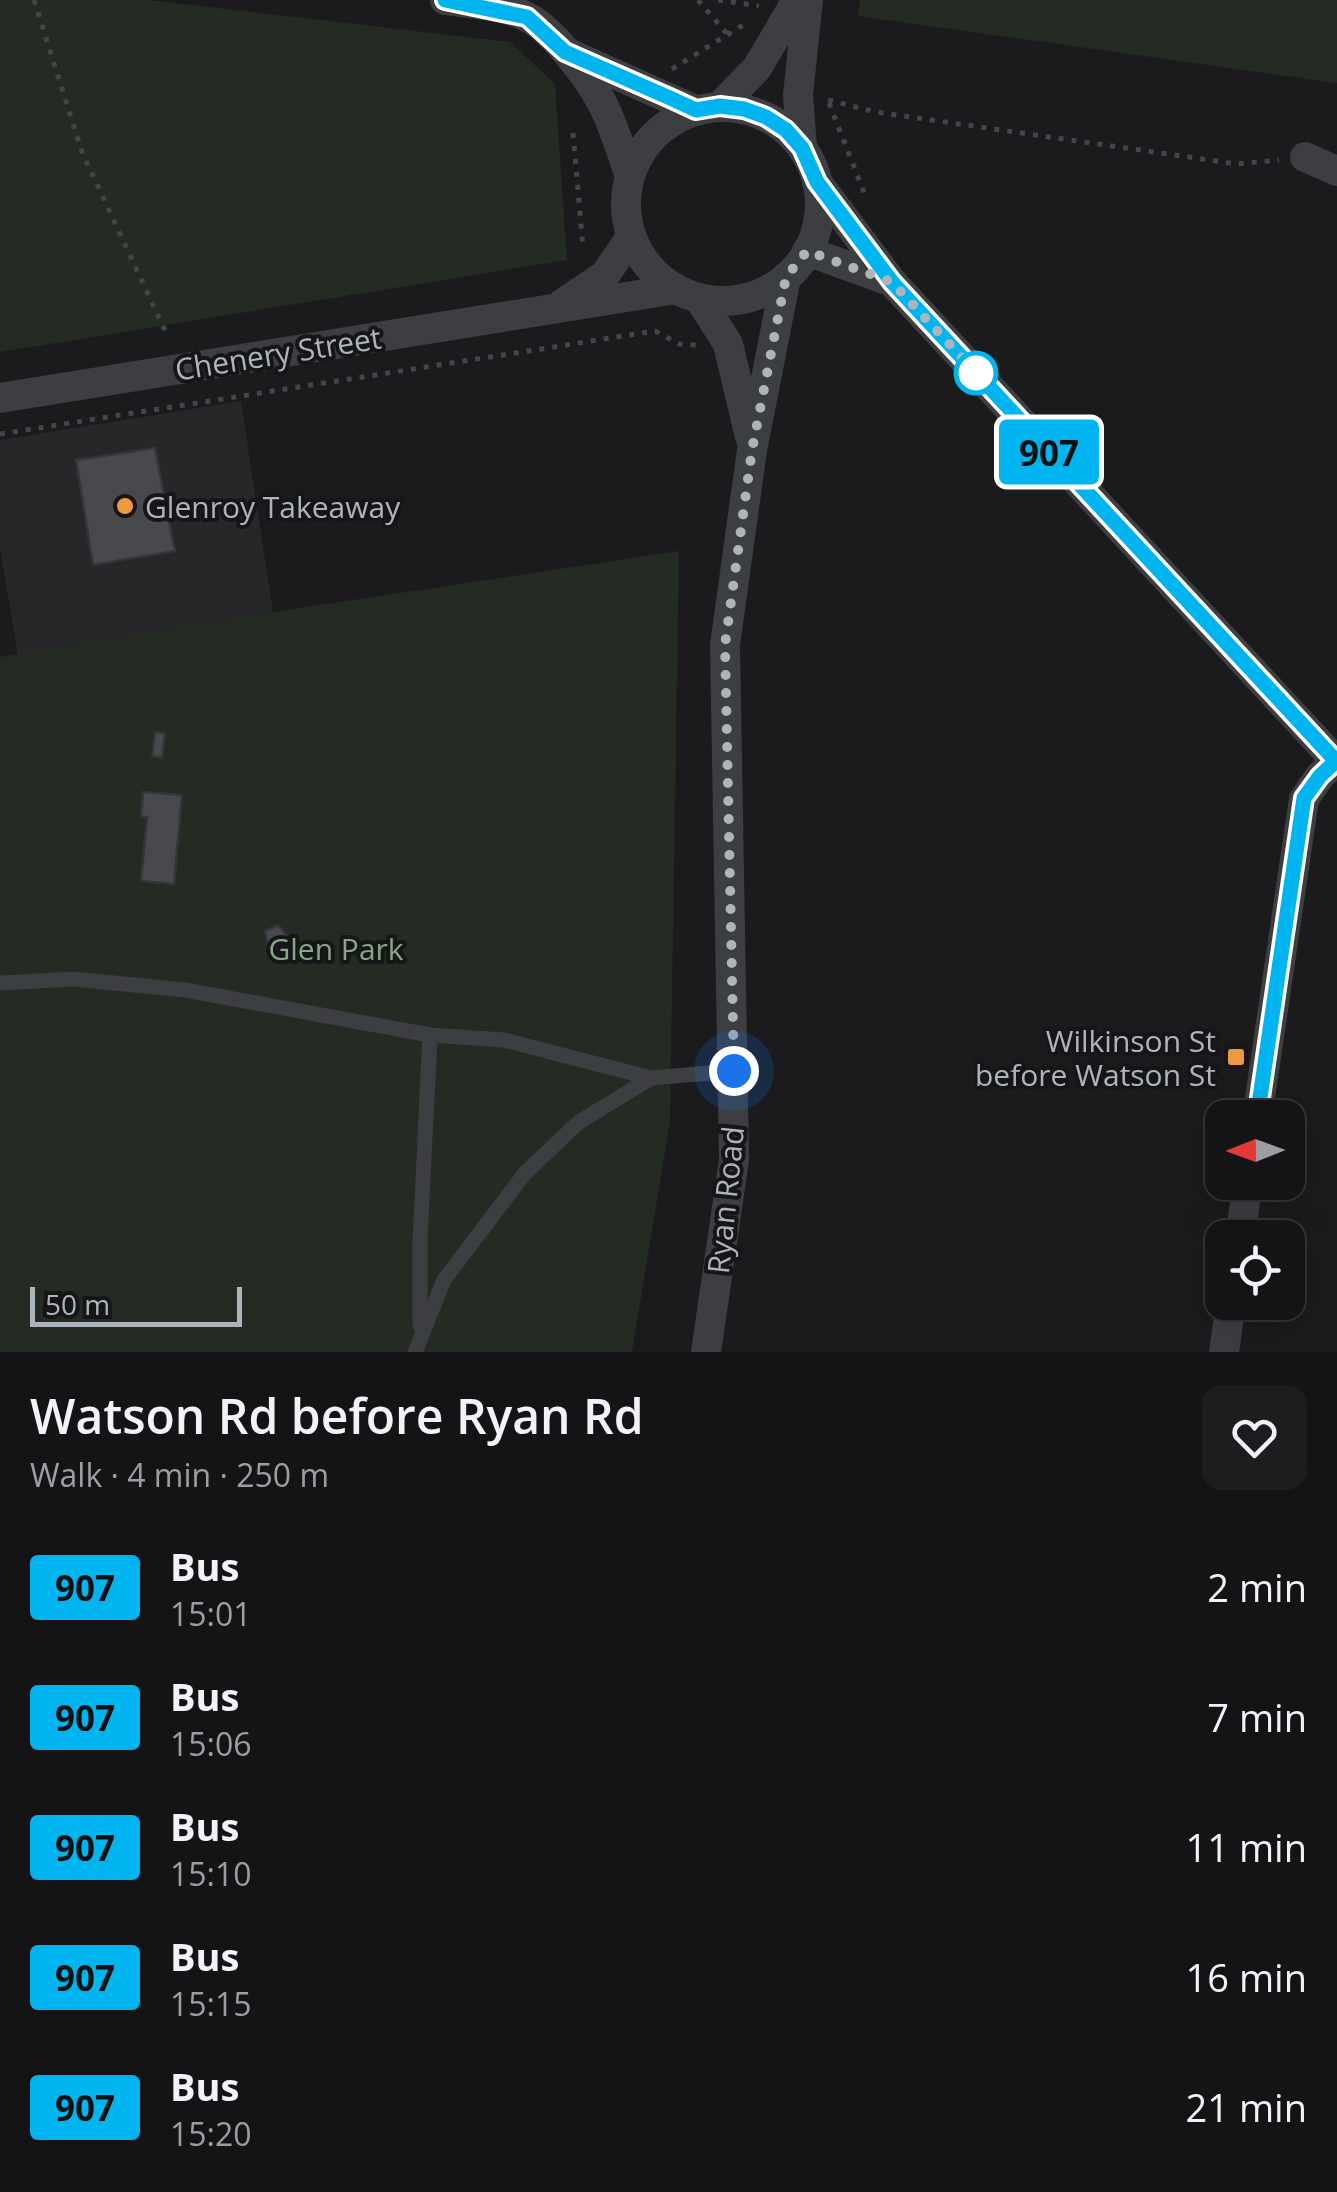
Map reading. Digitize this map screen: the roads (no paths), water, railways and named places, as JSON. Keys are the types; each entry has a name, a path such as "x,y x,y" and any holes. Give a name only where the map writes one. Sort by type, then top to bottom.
{"street":[{"path":"445,0 527,17 565,52 605,108 630,176"},
{"path":"802,148 798,96 808,0"},
{"path":"782,3 757,68 708,108 674,120 654,134 638,153 630,176 626,217 642,258 657,276 688,294 730,301 774,286 807,251 818,218 817,182"},
{"path":"565,52 708,108 744,109 786,130 802,148 817,182 892,282 1336,762 1304,798 1260,1100"},
{"path":"1305,157 1337,171"},
{"name":"Chenery Street","path":"555,308 604,275 631,237"},
{"path":"807,251 892,282"},
{"name":"Ryan Road","path":"706,1352 734,1160 725,645 752,450 786,277"},
{"name":"Chenery Street","path":"0,398 555,308 688,294"},
{"name":"Ryan Road","path":"688,294 728,344 752,450"},
{"path":"1224,1352 1228,1320"}],"lane":[{"path":"0,983 73,979 186,990 430,1034 504,1040 650,1078 734,1071"},
{"path":"420,1335 420,1239 430,1034"},
{"path":"414,1352 444,1280 525,1173 579,1122 650,1078"}],"place":[{"name":"Glenroy Takeaway","path":"125,506"},
{"name":"Wilkinson St before Watson St","path":"1236,1057"}],"park label":[{"name":"Glen Park","path":"336,948"}]}
